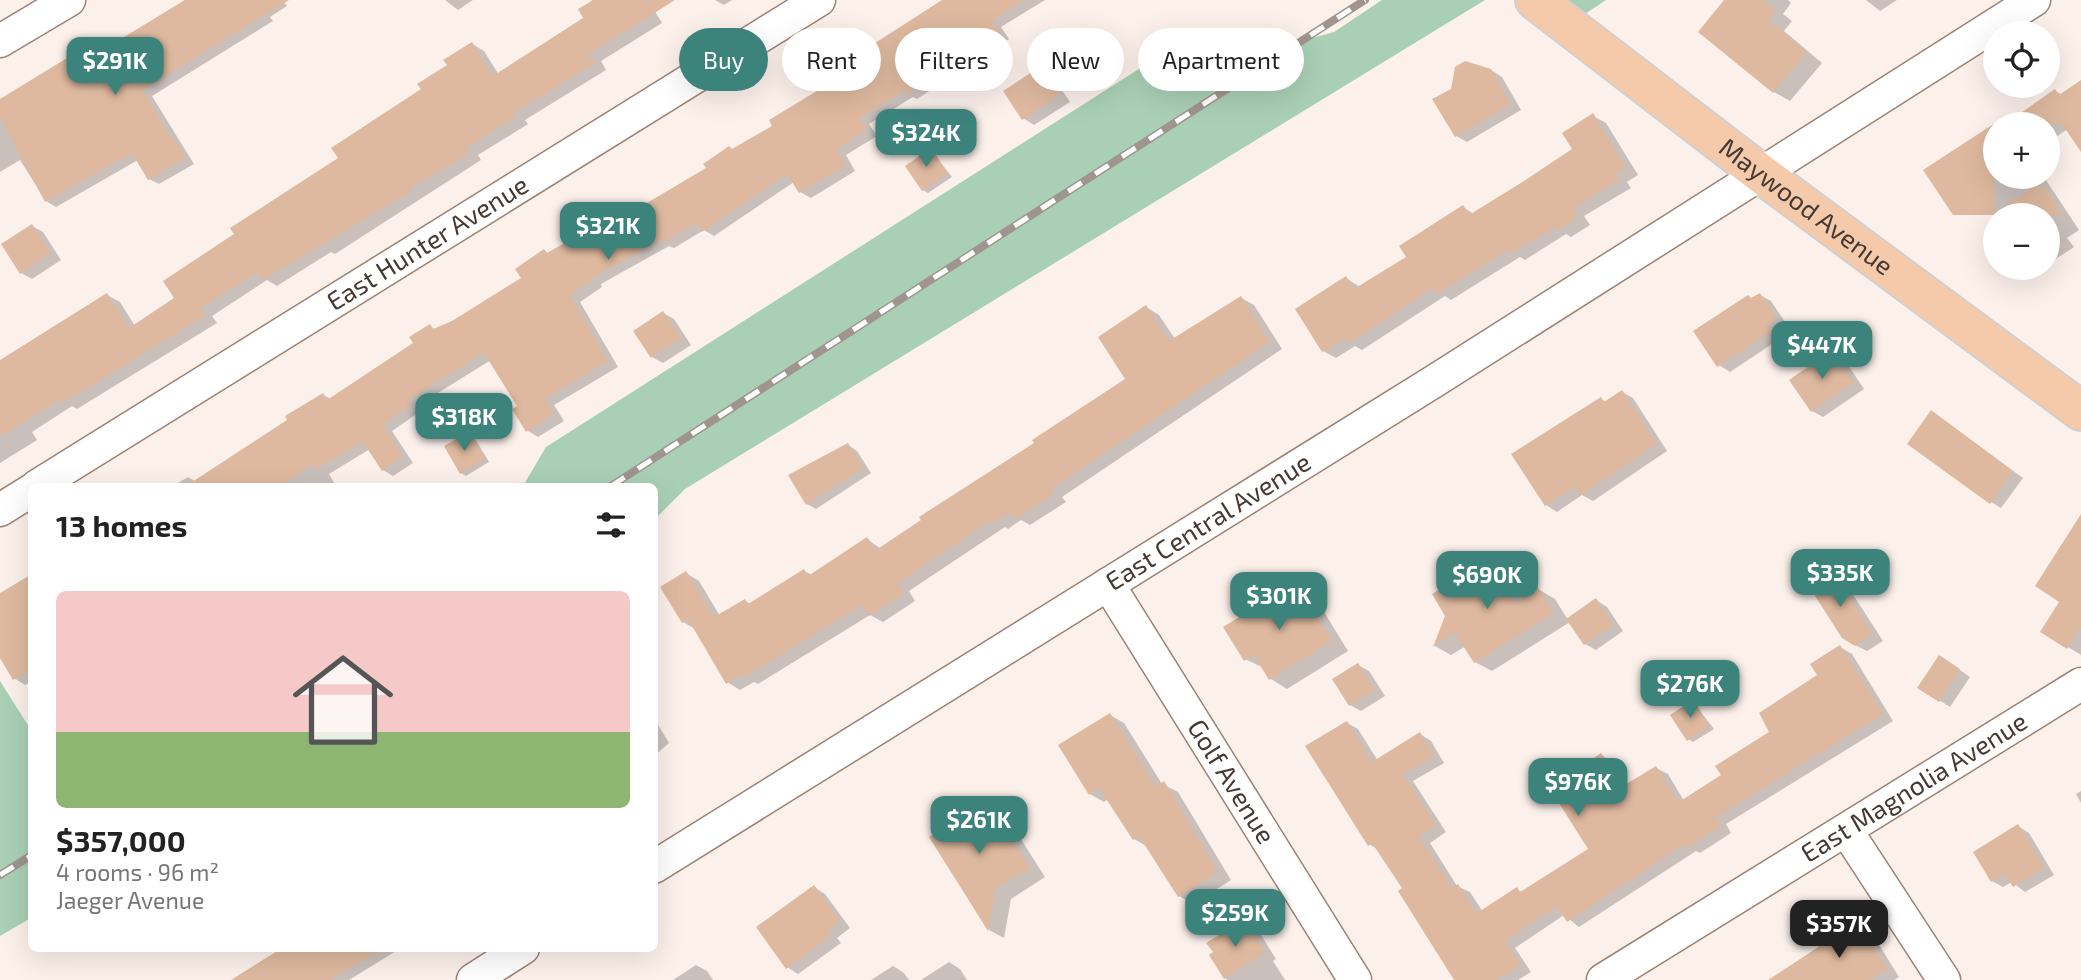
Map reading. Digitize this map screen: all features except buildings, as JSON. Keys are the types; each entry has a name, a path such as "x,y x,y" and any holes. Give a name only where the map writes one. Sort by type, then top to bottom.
{"main road":[{"name":"Maywood Avenue","path":"1535,0 1760,173 2081,411"}],"street":[{"path":"0,41 69,0"},
{"name":"East Hunter Avenue","path":"42,483 819,0"},
{"name":"East Central Avenue","path":"658,865 2034,0"},
{"path":"0,510 28,492"},
{"name":"Golf Avenue","path":"1108,584 1355,980"},
{"name":"East Magnolia Avenue","path":"1603,980 2081,684"},
{"path":"1846,830 1944,980"},
{"path":"473,980 517,952"}],"green space":[{"path":"1382,0 1485,0 685,489 658,516 658,483 525,483 546,447 1104,91 1124,91 1124,78 1138,70 1138,91 1304,91 1304,40 1334,32"},
{"path":"1561,0 1606,0 1582,16"},
{"path":"0,681 28,725 28,920 0,936"}],"railway":[{"path":"616,483 1365,0"},
{"path":"0,875 28,858"}]}
